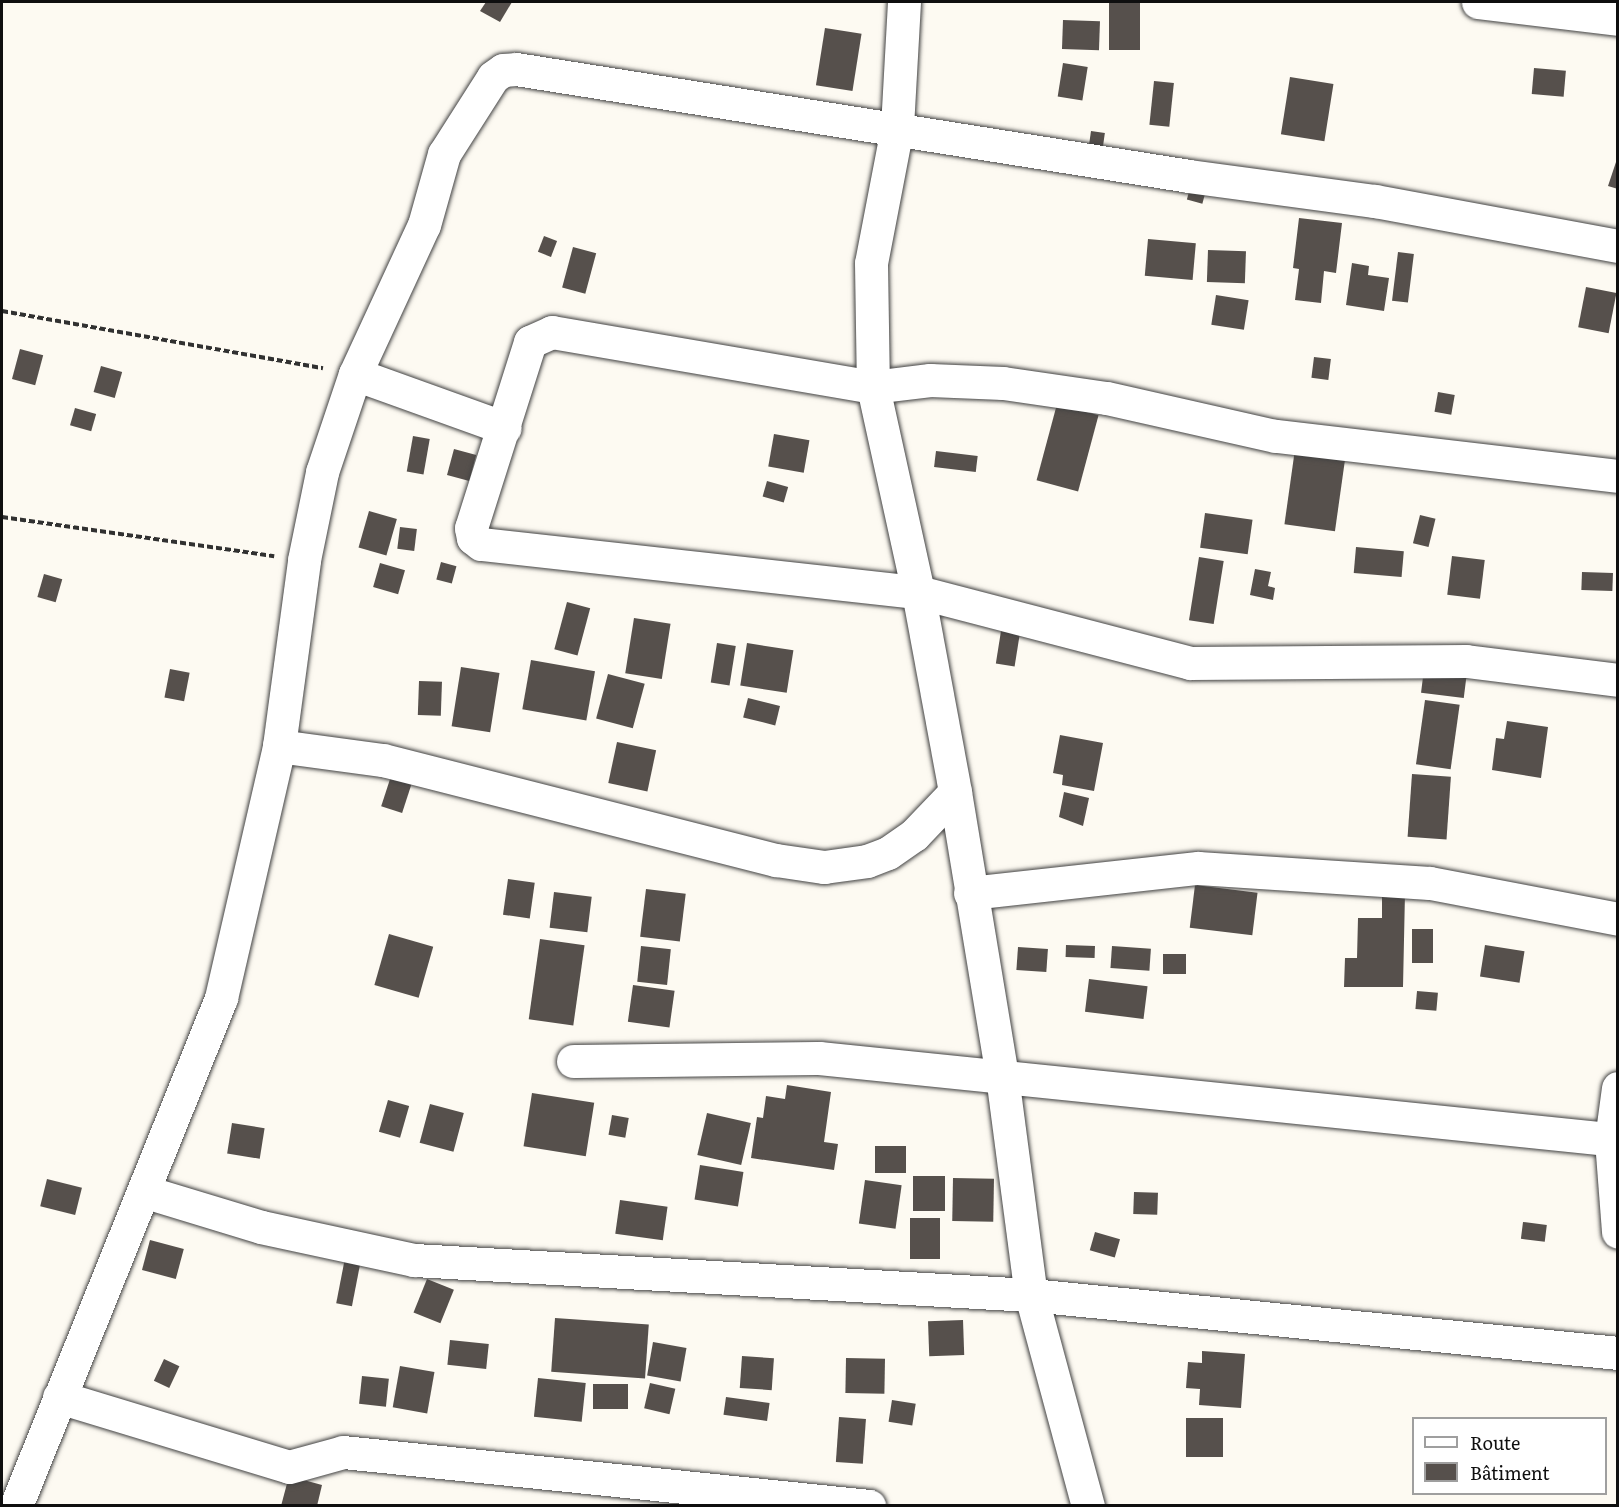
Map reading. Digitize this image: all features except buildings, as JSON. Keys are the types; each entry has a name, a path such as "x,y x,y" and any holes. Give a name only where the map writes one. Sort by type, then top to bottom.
{"street":[{"path":"904,2 897,128 871,263 873,387 918,592 955,792 1002,1076 1031,1295 1088,1506"},
{"path":"1478,2 1617,20"},
{"path":"16,1506 59,1396 146,1191 221,998 279,746 304,560 322,472 355,374 424,225 444,154 493,77 503,70 516,69 1375,201 1617,246"},
{"path":"1617,476 1275,436 1106,398 1003,383 930,380 873,387 552,332 530,342 505,428 471,528 473,538 481,544 918,592 1190,663 1466,662 1617,680"},
{"path":"355,374 505,428"},
{"path":"279,746 383,760 776,860 824,867 867,861 888,853 914,835 955,792"},
{"path":"970,893 1198,868 1430,883 1617,919"},
{"path":"573,1061 819,1058 1614,1140"},
{"path":"1617,1088 1614,1140 1617,1233"},
{"path":"146,1191 261,1227 414,1260 1031,1295 1617,1353"},
{"path":"59,1396 289,1467 343,1452 869,1506"}],"path":[{"path":"2,311 355,374"},
{"path":"2,517 304,560"}]}
